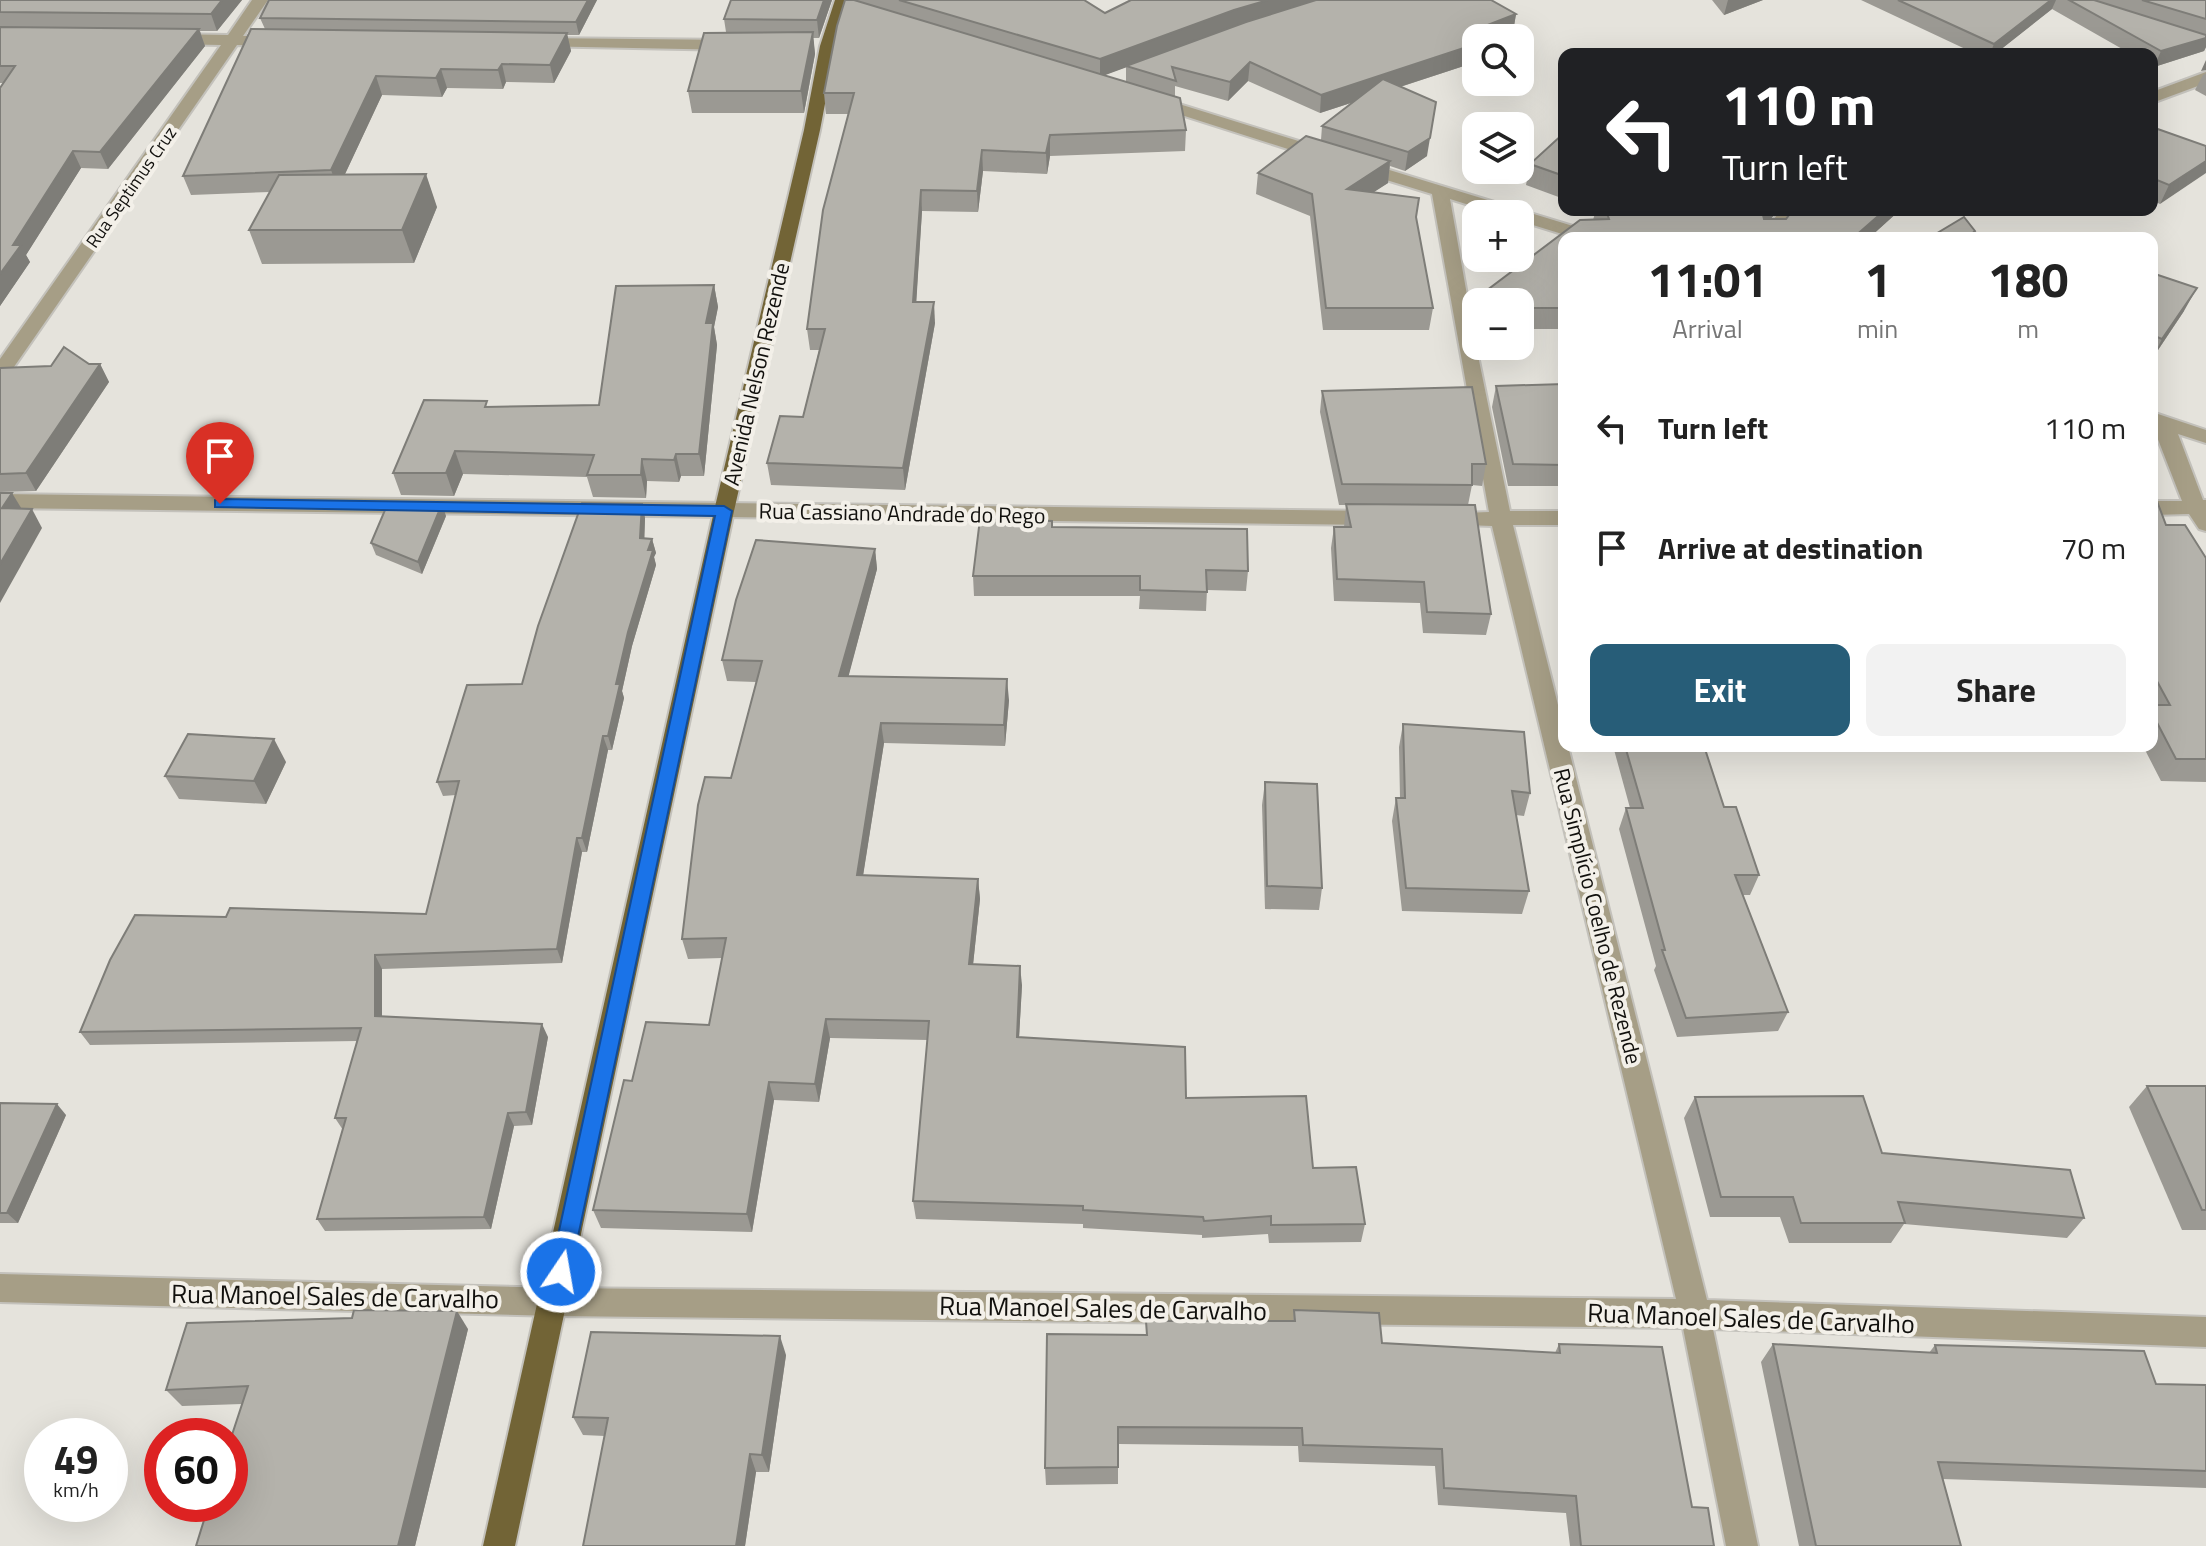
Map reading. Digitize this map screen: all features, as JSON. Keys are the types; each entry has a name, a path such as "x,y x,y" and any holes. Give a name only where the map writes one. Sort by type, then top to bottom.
{"main road":[{"name":"Avenida Nelson Rezende","path":"499,1546 555,1302 724,511 812,130 820,46 847,7"}],"street":[{"name":"Rua Septimus Cruz","path":"0,373 260,0"},
{"path":"156,39 296,41"},
{"path":"515,43 750,45"},
{"path":"2158,96 2206,77"},
{"path":"1129,94 1471,200"},
{"name":"Rua Simplício Coelho de Rezende","path":"1440,190 1501,519 1695,1314 1742,1546"},
{"path":"1773,232 1785,216"},
{"path":"1534,220 1573,232"},
{"path":"2158,419 2206,437"},
{"path":"2158,421 2202,513"},
{"name":"Rua Cassiano Andrade do Rego","path":"0,501 1558,518"},
{"path":"2158,509 2202,513"},
{"name":"Rua Manoel Sales de Carvalho","path":"0,1288 555,1302 1695,1314 2206,1332"}],"building":[{"path":"0,0 222,0 211,14 0,12"},
{"path":"269,0 588,0 576,22 260,18"},
{"path":"731,0 824,0 817,20 724,19"},
{"path":"845,0 854,0 1180,98 1186,130 1050,135 1046,153 982,150 977,191 921,190 913,302 934,302 903,468 767,463 780,416 803,417 825,329 807,329 823,210 854,93 824,93"},
{"path":"899,0 1084,0 1105,13 1131,0 1268,0 1100,59"},
{"path":"1316,0 1491,0 1516,14 1490,24 1462,24 1462,49 1321,95 1250,62 1230,82 1172,67 1176,81 1126,66"},
{"path":"1898,0 2051,0 1994,44"},
{"path":"2069,0 2094,0 2206,35 2206,38 2161,51"},
{"path":"2142,0 2206,0 2206,19"},
{"path":"0,27 199,29 100,152 73,151 13,245 21,245 0,274 0,88 15,66 0,66"},
{"path":"251,29 567,33 550,65 502,64 498,70 441,69 436,78 376,76 331,170 183,176"},
{"path":"813,32 801,91 688,91 704,33"},
{"path":"1383,79 1436,102 1430,138 1408,152 1322,126"},
{"path":"2158,129 2206,146 2206,161 2169,185 2158,180"},
{"path":"1306,136 1390,161 1347,189 1419,198 1416,217 1433,308 1326,308 1312,194 1258,173"},
{"path":"1558,138 1558,174 1534,165 1534,160"},
{"path":"426,174 402,230 249,230 279,175"},
{"path":"1608,216 1763,216 1764,219 1786,219 1788,216 1878,216 1860,232 1564,232 1580,220 1609,219"},
{"path":"1964,217 1975,231 1974,232 1939,232"},
{"path":"1558,237 1558,308 1534,308 1534,288 1490,288 1511,272 1534,272 1534,255"},
{"path":"2158,275 2197,288 2162,339 2158,337"},
{"path":"714,285 706,323 713,323 699,454 676,454 674,460 642,459 641,475 587,475 594,455 455,451 446,473 393,473 424,400 487,401 485,407 599,405 616,286"},
{"path":"64,347 89,364 100,364 26,473 0,474 0,368 51,366"},
{"path":"1558,384 1558,465 1513,464 1496,386"},
{"path":"1472,387 1486,464 1472,464 1472,485 1342,484 1322,391"},
{"path":"0,493 12,493 2,508 32,509 0,564"},
{"path":"388,503 442,504 418,562 371,543"},
{"path":"582,503 642,504 640,538 652,539 648,550 653,550 628,632 616,684 620,684 608,736 603,736 582,838 577,838 557,949 375,955 375,1016 542,1024 526,1112 508,1113 484,1217 317,1219 346,1118 335,1118 361,1028 80,1032 110,960 135,915 226,917 230,908 426,914 459,781 437,782 467,685 522,684 538,626"},
{"path":"1346,504 1475,505 1491,614 1427,612 1424,582 1337,579 1334,527 1351,527"},
{"path":"2158,504 2166,525 2185,525 2206,558 2206,759 2176,759 2158,724 2158,705 2170,705 2158,683"},
{"path":"980,519 1052,521 1052,527 1247,529 1248,571 1206,570 1207,592 1140,590 1140,576 973,576"},
{"path":"756,540 875,549 839,676 1007,679 1004,725 881,723 857,875 978,879 969,964 1020,966 1017,1037 1185,1047 1186,1098 1306,1096 1313,1168 1356,1167 1365,1224 1271,1225 1271,1216 1204,1221 1203,1217 1083,1210 1083,1206 913,1201 929,1021 826,1019 815,1084 769,1082 747,1214 593,1210 624,1080 632,1081 646,1022 709,1025 726,938 682,939 698,805 705,777 731,778 762,661 722,660 736,600"},
{"path":"1403,724 1524,732 1530,793 1512,791 1529,891 1406,888 1396,798 1405,798"},
{"path":"188,734 274,739 254,781 165,776"},
{"path":"1627,752 1706,752 1724,807 1736,807 1759,875 1735,875 1788,1012 1686,1018 1662,950 1665,950 1626,808 1643,808"},
{"path":"1265,782 1317,784 1322,888 1267,886"},
{"path":"2147,1086 2206,1086 2206,1210 2202,1210"},
{"path":"1863,1096 1882,1153 2070,1170 2084,1218 1898,1202 1905,1223 1801,1223 1793,1197 1721,1197 1695,1097"},
{"path":"0,1103 57,1104 7,1213 0,1213"},
{"path":"354,1310 457,1311 398,1546 196,1546 203,1522 248,1522 248,1418 238,1418 248,1386 166,1390 187,1323 352,1318"},
{"path":"1294,1310 1379,1313 1382,1343 1560,1353 1559,1344 1662,1347 1692,1507 1708,1508 1714,1546 1581,1546 1576,1496 1444,1488 1442,1449 1303,1445 1302,1428 1118,1427 1118,1467 1045,1468 1047,1334 1147,1335 1146,1321 1295,1321"},
{"path":"591,1332 780,1336 762,1455 750,1454 736,1546 583,1546 608,1418 573,1417"},
{"path":"1773,1344 1937,1353 1935,1345 2144,1351 2156,1384 2206,1385 2206,1471 1938,1462 1961,1546 1816,1546"}],"route":[{"path":"220,504 724,511 561,1272"}]}
